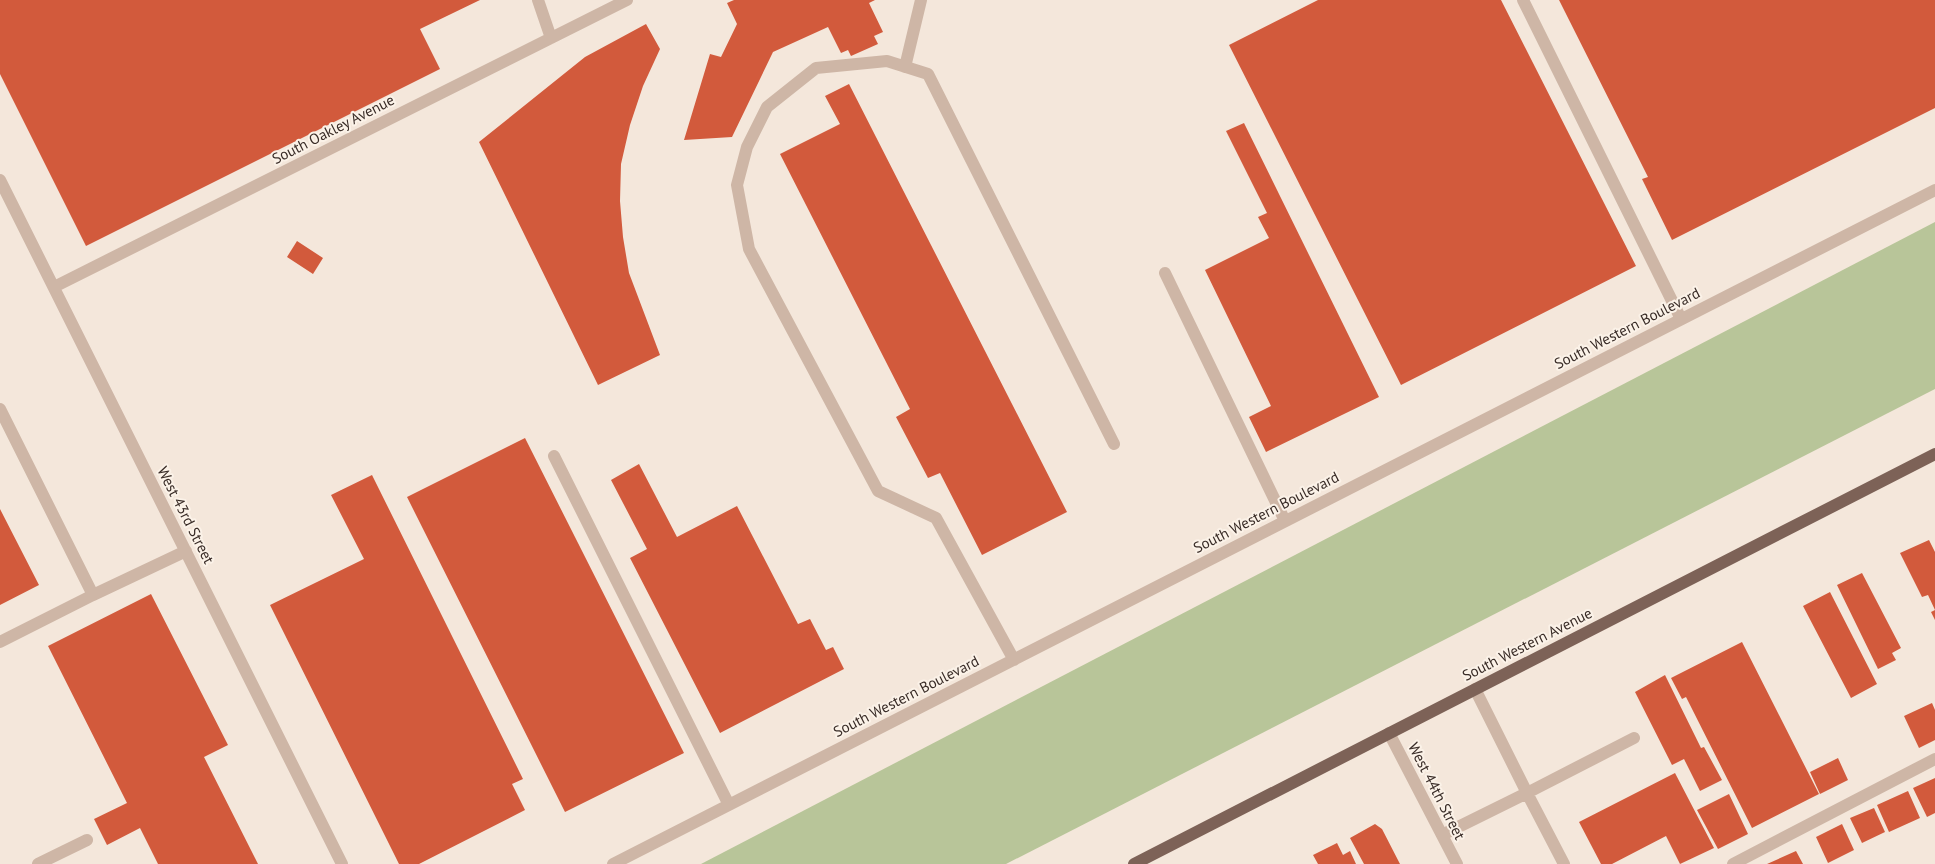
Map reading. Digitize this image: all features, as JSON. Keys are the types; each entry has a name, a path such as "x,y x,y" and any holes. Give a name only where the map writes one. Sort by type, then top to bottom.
{"main road":[{"name":"South Western Avenue","path":"1134,864 1935,454"}],"street":[{"path":"538,0 551,38"},
{"name":"South Oakley Avenue","path":"54,287 627,0"},
{"path":"905,67 921,0"},
{"path":"1523,0 1681,319"},
{"path":"1014,660 936,518 878,491 749,249 738,185 747,147 767,107 816,68 887,60 928,74 1114,444"},
{"name":"West 43rd Street","path":"0,180 342,864"},
{"name":"South Western Boulevard","path":"613,864 1935,190"},
{"path":"1166,273 1284,521"},
{"path":"0,409 93,595"},
{"path":"554,456 729,805"},
{"path":"0,642 186,551"},
{"path":"1475,689 1564,864"},
{"name":"West 44th Street","path":"1389,733 1456,864"},
{"path":"1442,835 1634,738"},
{"path":"1733,864 1935,760"},
{"path":"38,864 87,840"}],"green space":[{"path":"1935,222 1935,389 1006,864 701,864"}],"building":[{"path":"0,0 480,0 420,29 440,69 86,246 0,74"},
{"path":"734,0 875,0 869,3 883,32 874,36 878,44 851,56 848,50 841,53 828,27 773,52 732,137 684,140 710,54 721,57 737,24 727,3"},
{"path":"1318,0 1501,0 1636,266 1401,385 1229,45"},
{"path":"1559,0 1935,0 1935,108 1672,240 1642,179 1648,177"},
{"path":"646,24 660,49 643,86 630,125 621,164 620,201 629,273 660,355 598,385 479,142 585,57"},
{"path":"849,84 1067,512 982,555 940,473 928,478 896,417 910,409 780,154 840,124 825,96"},
{"path":"1244,123 1379,397 1266,452 1249,417 1271,406 1205,270 1269,238 1258,217 1267,213 1226,131"},
{"path":"297,241 323,258 313,274 287,257"},
{"path":"525,438 684,753 565,812 407,497"},
{"path":"639,464 677,537 737,506 798,624 810,619 826,650 833,647 844,669 720,733 630,558 647,549 611,480"},
{"path":"372,475 523,779 512,784 525,810 419,864 399,864 270,605 364,559 331,495"},
{"path":"0,509 39,585 0,605"},
{"path":"1929,540 1935,552 1935,610 1928,595 1922,597 1900,553"},
{"path":"1862,573 1901,648 1892,653 1896,660 1878,669 1837,585"},
{"path":"1830,592 1877,684 1851,698 1803,606"},
{"path":"151,594 228,745 204,757 258,864 158,864 140,828 107,845 94,819 127,803 48,646"},
{"path":"1935,610 1935,620 1931,612"},
{"path":"1742,642 1819,794 1752,828 1686,697 1682,699 1671,678"},
{"path":"1665,675 1701,748 1704,747 1722,780 1700,791 1684,759 1672,765 1635,692"},
{"path":"1932,703 1935,710 1935,740 1919,748 1904,716"},
{"path":"1838,758 1848,780 1820,794 1810,772"},
{"path":"1675,773 1714,848 1680,864 1666,836 1612,864 1601,864 1579,822"},
{"path":"1935,778 1935,813 1927,817 1913,788"},
{"path":"1908,791 1920,818 1889,832 1877,805"},
{"path":"1729,794 1748,834 1718,849 1697,810"},
{"path":"1874,808 1885,832 1862,843 1850,818"},
{"path":"1375,824 1382,829 1400,864 1364,864 1350,838"},
{"path":"1842,824 1854,850 1828,863 1816,837"},
{"path":"1337,843 1343,855 1350,851 1356,864 1318,864 1313,855"},
{"path":"1796,851 1803,864 1767,864"}]}
